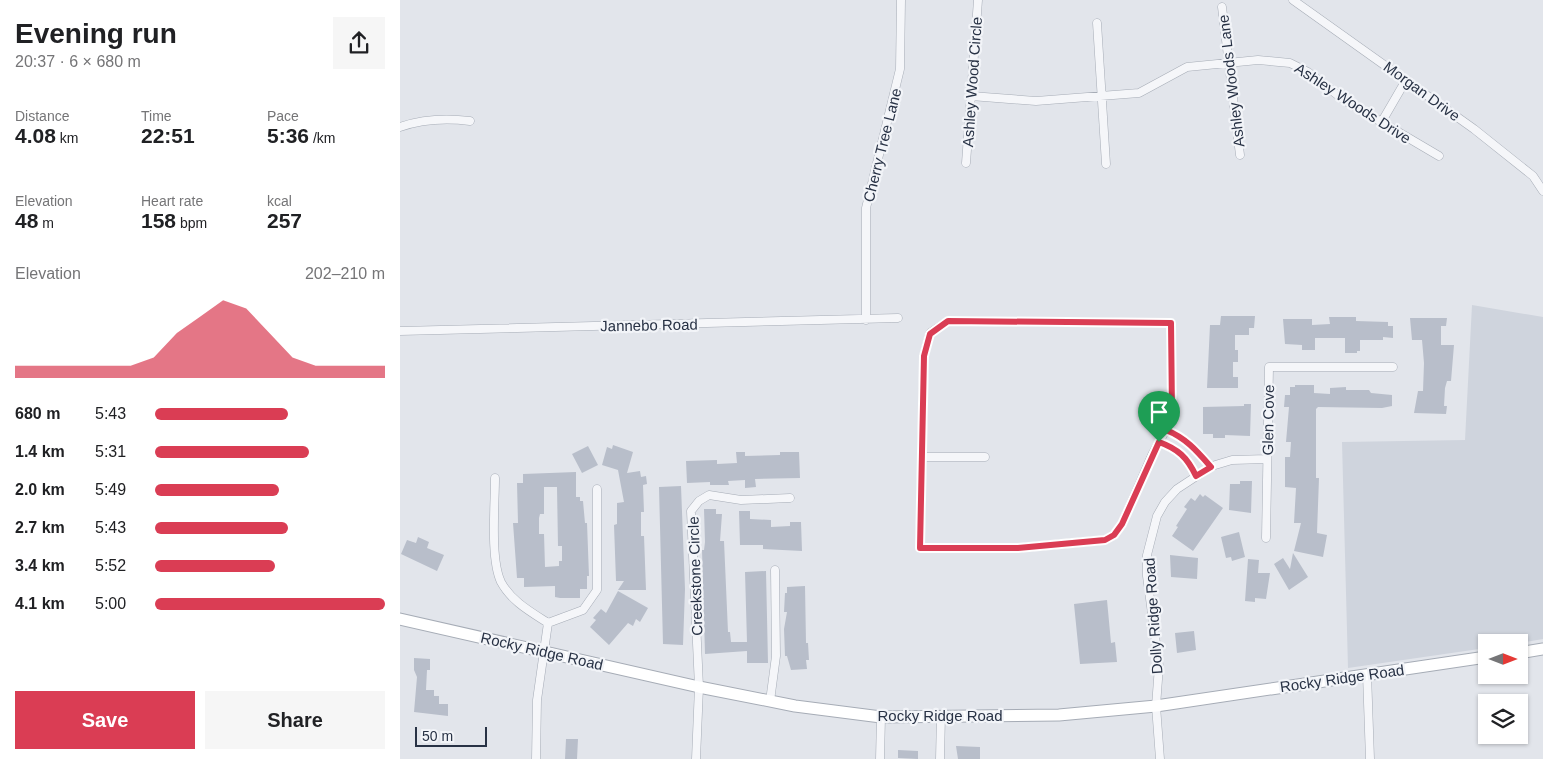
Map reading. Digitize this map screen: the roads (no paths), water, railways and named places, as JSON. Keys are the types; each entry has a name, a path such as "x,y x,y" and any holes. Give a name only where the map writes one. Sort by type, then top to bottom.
{"main road":[{"name":"Rocky Ridge Road","path":"400,619 699,687 770,701 881,716 1059,715 1156,706 1478,658"},
{"path":"1528,652 1543,649"}],"street":[{"name":"Cherry Tree Lane","path":"866,320 866,208 900,69 901,0"},
{"name":"Ashley Wood Circle","path":"966,163 978,0"},
{"name":"Morgan Drive","path":"1293,0 1406,80 1521,166 1533,176 1543,191"},
{"name":"Ashley Woods Lane","path":"1222,7 1240,155"},
{"path":"1096,24 1106,164"},
{"name":"Ashley Woods Drive","path":"971,96 1036,100 1101,97 1139,93 1187,67 1258,60 1290,63 1308,72 1344,100 1439,156"},
{"path":"1381,123 1406,80"},
{"path":"400,127 420,121 470,121"},
{"name":"Jannebo Road","path":"400,331 898,318"},
{"path":"948,321 1171,323 1172,411 1166,430 1122,524 1114,535 1105,540 1018,548 920,548 924,356 930,334 948,321"},
{"name":"Glen Cove","path":"1266,538 1269,367 1392,367"},
{"path":"1166,430 1181,436 1189,442 1211,467"},
{"path":"1159,442 1175,448 1188,460 1196,476"},
{"path":"922,457 985,457"},
{"name":"Dolly Ridge Road","path":"1160,759 1156,706 1159,666 1147,576 1150,538 1157,516 1165,502 1177,489 1211,467 1232,460 1267,459"},
{"path":"495,478 495,565 502,583 518,603 548,623"},
{"path":"548,623 582,610 597,590 597,489"},
{"name":"Creekstone Circle","path":"699,687 691,511 699,501 709,495 741,500 790,498"},
{"path":"770,701 776,664 774,570"},
{"path":"536,759 537,700 548,623"},
{"path":"1367,674 1370,759"},
{"path":"696,759 699,687"},
{"path":"940,759 941,715"},
{"path":"880,759 881,716"}]}
